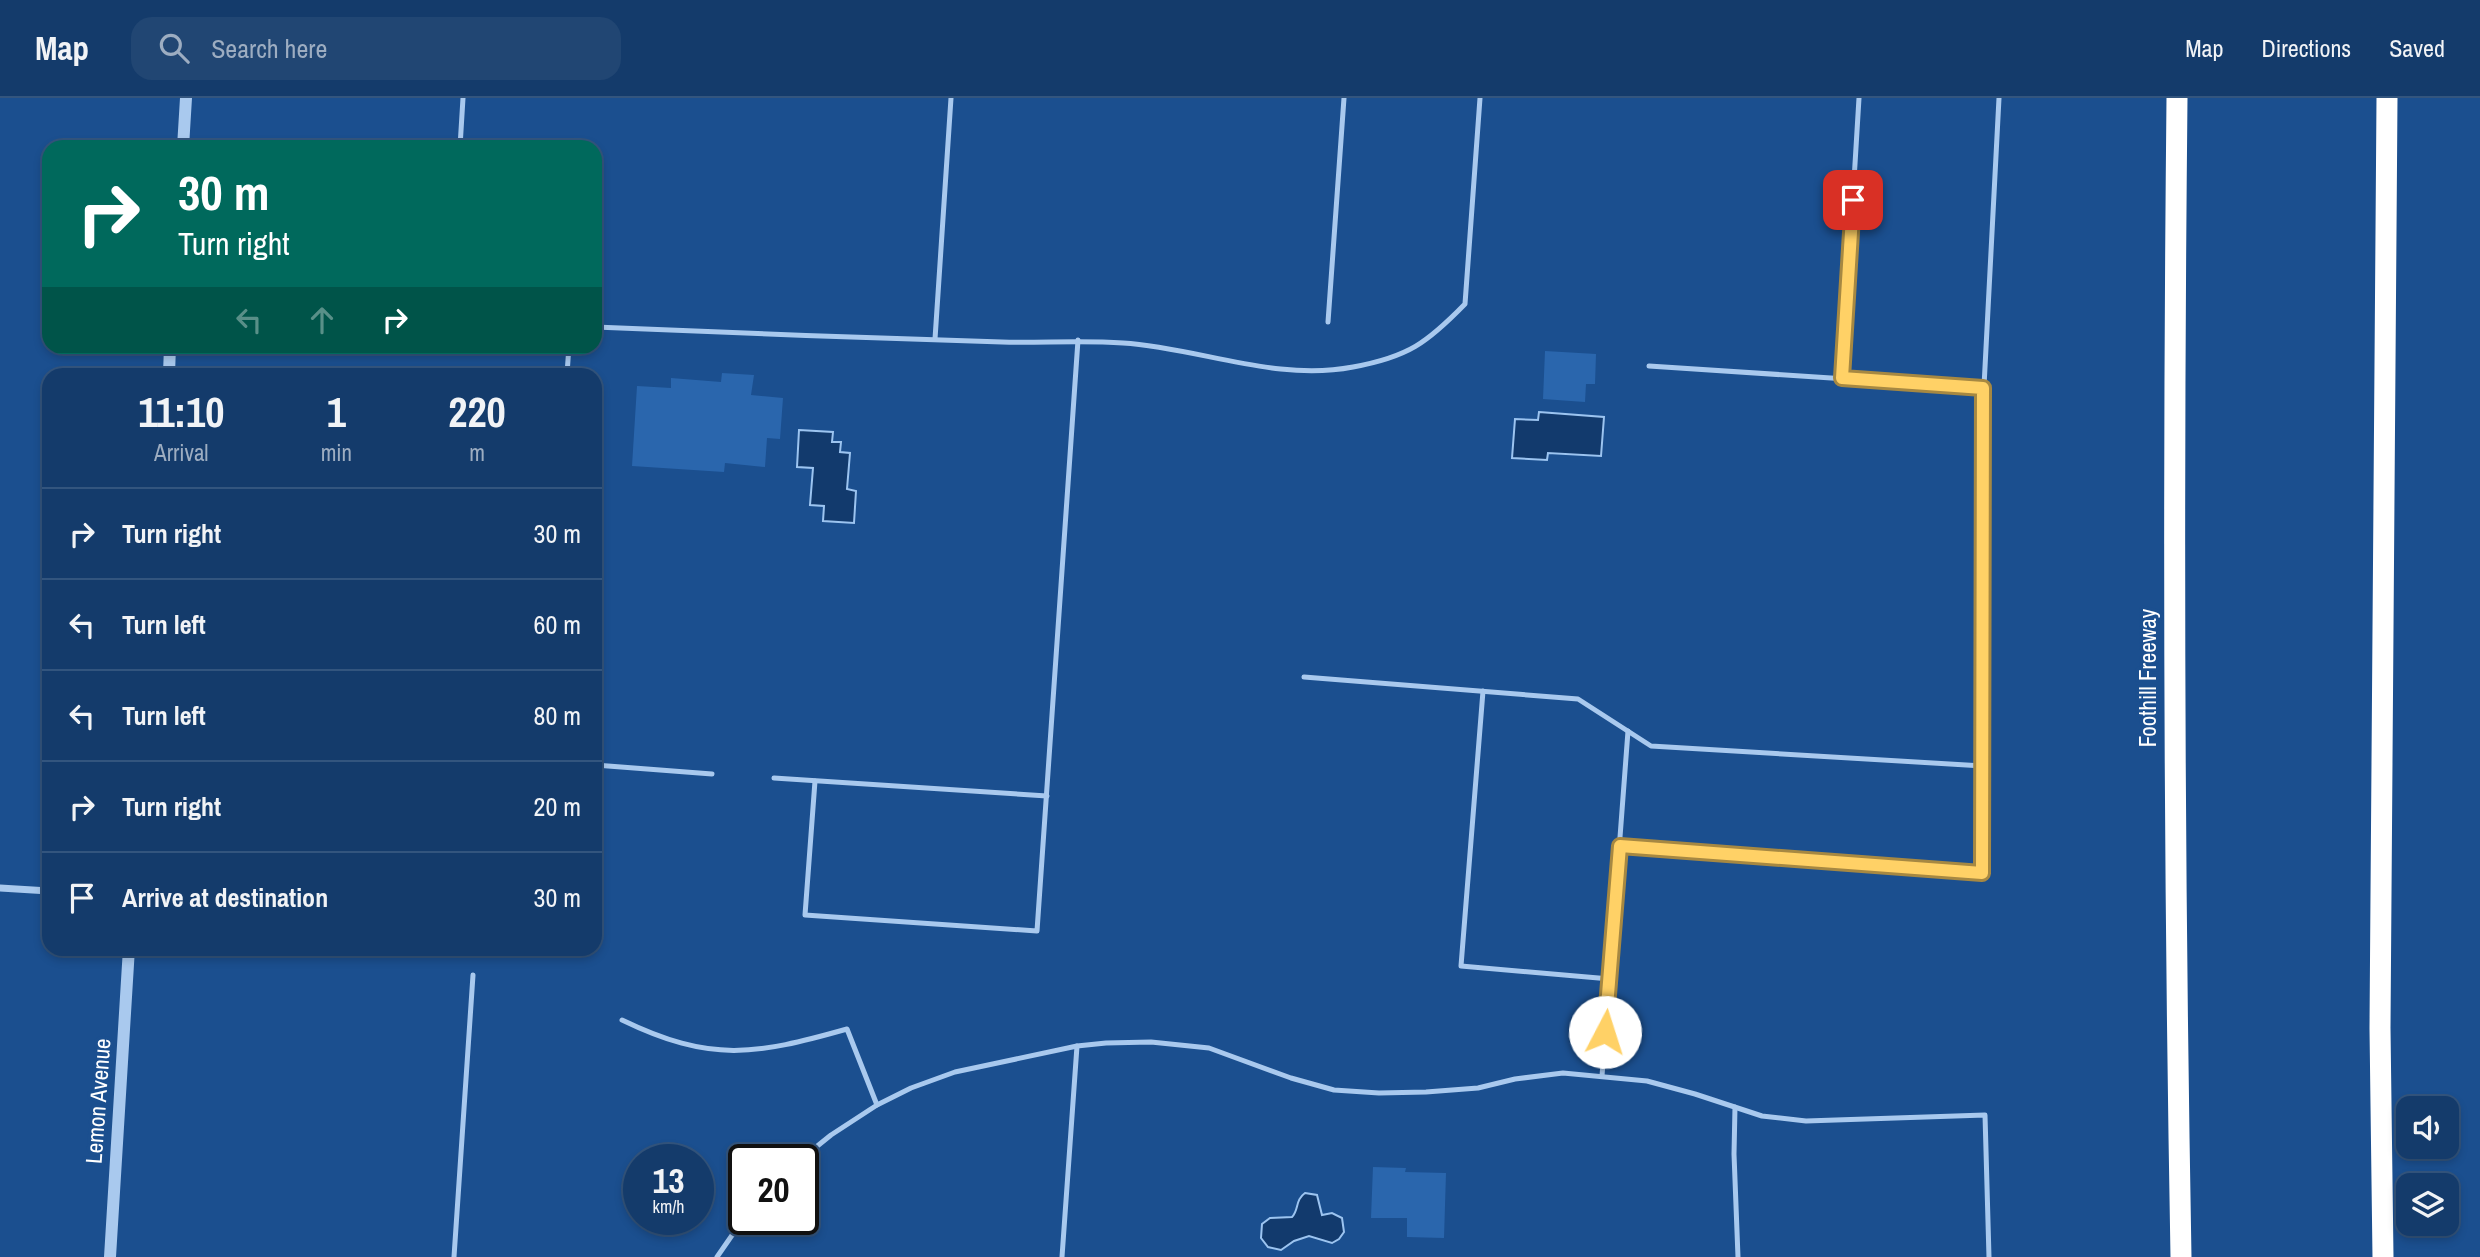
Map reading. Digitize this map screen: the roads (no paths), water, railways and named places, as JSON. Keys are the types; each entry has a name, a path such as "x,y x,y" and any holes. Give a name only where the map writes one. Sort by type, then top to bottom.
{"highway":[{"name":"Foothill Freeway","path":"2177,98 2173,505 2181,1257"},
{"path":"2383,1257 2380,1028 2387,98"}],"street":[{"path":"183,140 186,98"},
{"path":"0,888 42,891"},
{"name":"Lemon Avenue","path":"110,1257 129,956"}],"lane":[{"path":"460,140 463,98"},
{"path":"935,340 951,98"},
{"path":"1328,322 1344,98"},
{"path":"602,327 935,340 1078,341 1161,347 1266,368 1303,370 1351,368 1400,356 1434,335 1465,304 1480,98"},
{"path":"1842,378 1859,98"},
{"path":"1620,846 1982,873 1983,388 1999,98"},
{"path":"815,781 805,915 1037,931 1078,341"},
{"path":"1649,366 1983,388"},
{"path":"1304,677 1578,699 1651,746 1983,766"},
{"path":"1483,691 1461,966 1610,979"},
{"path":"1602,1076 1628,731"},
{"path":"602,766 712,774"},
{"path":"774,778 1047,796"},
{"path":"454,1257 473,975"},
{"path":"622,1020 671,1041 704,1049 733,1051 766,1049 847,1029 877,1105"},
{"path":"819,1145 877,1105 955,1072 1106,1042 1151,1042 1209,1048 1292,1079 1334,1090 1379,1093 1478,1088 1515,1079 1563,1073 1602,1076 1647,1081 1762,1116 1806,1121 1985,1115 1989,1257"},
{"path":"1062,1257 1076,1046"},
{"path":"1735,1107 1738,1257"},
{"path":"717,1257 732,1235"}],"water":[{"path":"1539,412 1604,417 1601,456 1548,453 1547,460 1512,458 1515,419 1538,420"},
{"path":"799,430 833,432 832,442 841,442 840,452 850,453 847,489 856,491 854,523 823,521 824,506 810,505 813,468 797,467"},
{"path":"1305,1193 1317,1195 1322,1215 1332,1213 1342,1218 1344,1232 1332,1243 1309,1236 1294,1241 1281,1250 1268,1247 1261,1238 1262,1224 1270,1218 1292,1217"}]}
